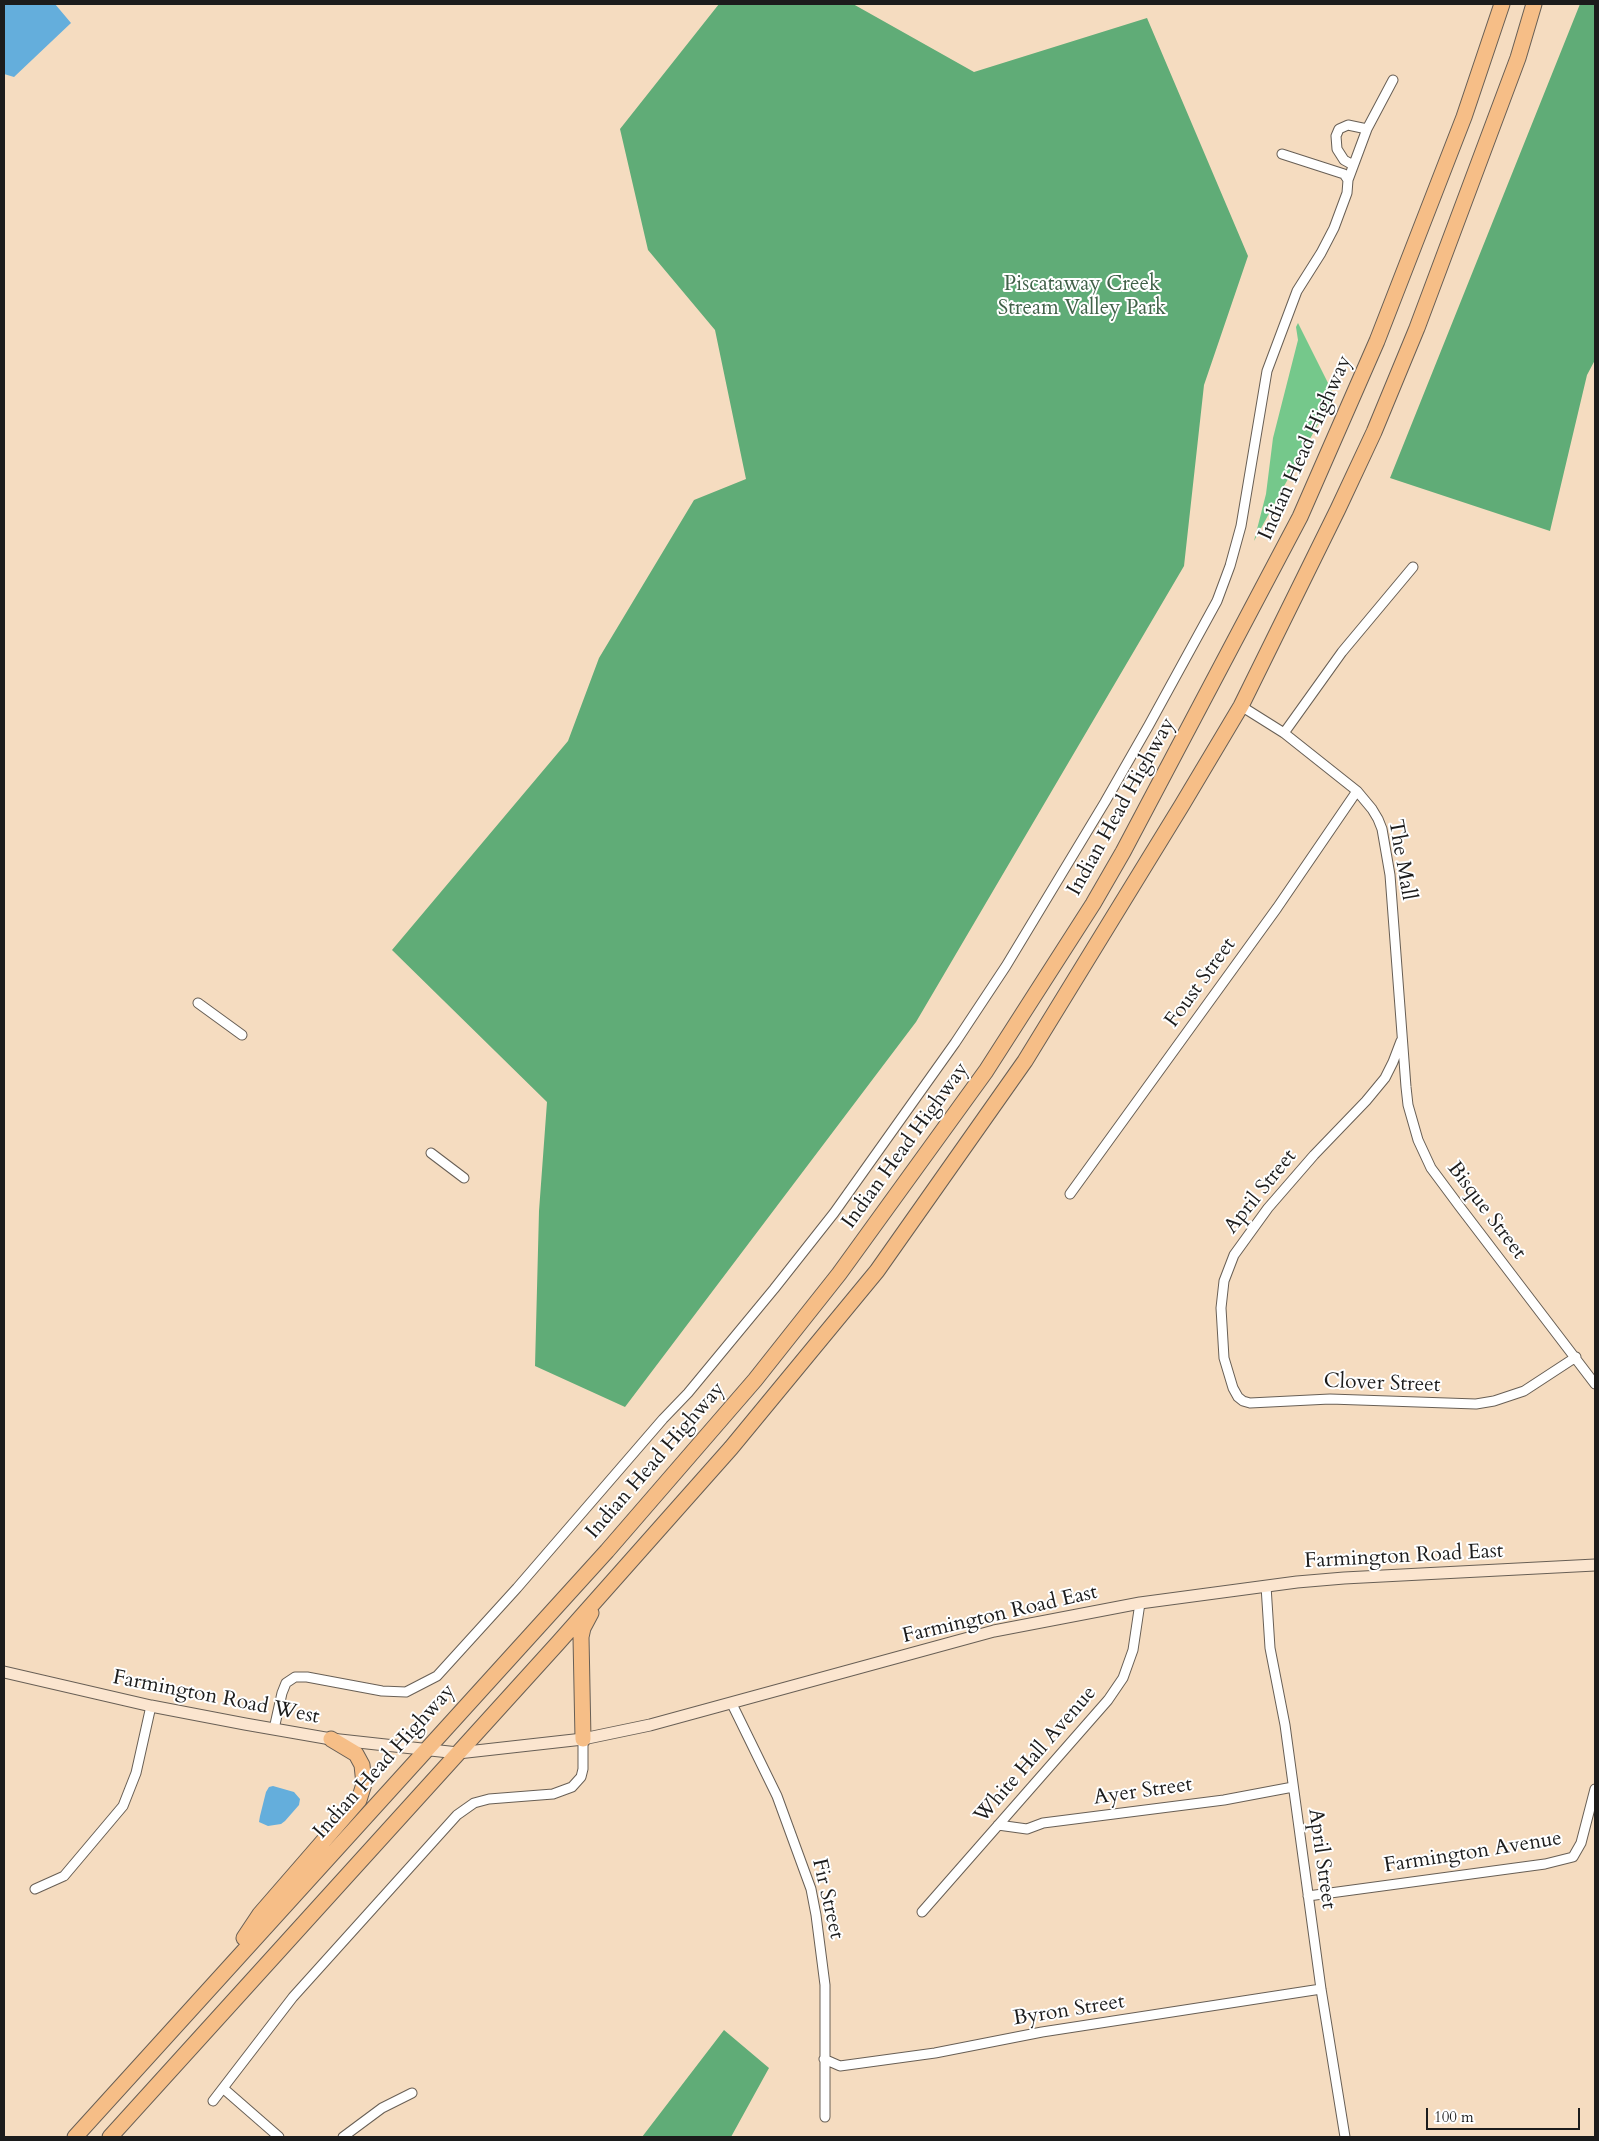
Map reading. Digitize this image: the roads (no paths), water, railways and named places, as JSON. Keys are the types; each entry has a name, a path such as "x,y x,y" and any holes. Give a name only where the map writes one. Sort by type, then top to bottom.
{"highway":[{"name":"Indian Head Highway","path":"75,2137 607,1550 749,1387 821,1297 903,1188 986,1071 1093,904 1211,689 1300,517 1377,341 1464,117 1502,4"},
{"path":"110,2137 731,1448 883,1263 1025,1061 1182,806 1241,706 1338,509 1374,432 1417,328 1518,58 1534,4"},
{"path":"583,1739 581,1648 583,1628 629,1562"},
{"path":"212,1986 260,1914 359,1800 364,1784 362,1764 356,1754 331,1739"}],"main road":[{"name":"Farmington Road East","path":"423,1751 458,1753 583,1739 650,1725 732,1704 994,1631 1140,1604 1266,1586 1344,1578 1595,1565"},
{"name":"Farmington Road West","path":"4,1672 151,1706 331,1739 423,1751"}],"street":[{"path":"274,1729 286,1683 295,1678 307,1677 382,1691 406,1692 437,1676 688,1393 834,1213 922,1090 1006,966 1064,871 1149,725 1217,601 1230,566 1241,526 1267,371 1297,291 1334,228 1347,193 1348,180 1353,165 1367,129 1393,80"},
{"path":"1353,165 1344,160 1336,149 1336,136 1339,129 1348,125 1367,129"},
{"path":"1282,154 1344,174 1348,180"},
{"path":"1284,733 1342,652 1414,567"},
{"name":"The Mall","path":"1241,706 1284,733 1357,791 1372,809 1378,820 1386,847 1390,875 1402,1036"},
{"name":"Foust Street","path":"1070,1194 1277,908 1357,791"},
{"path":"198,1003 242,1035"},
{"name":"Bisque Street","path":"1402,1036 1408,1105 1418,1140 1432,1168 1490,1248 1595,1384"},
{"name":"April Street","path":"1238,1397 1227,1374 1222,1346 1221,1308 1224,1281 1228,1268 1242,1241 1268,1208 1385,1078 1402,1036"},
{"path":"431,1153 464,1178"},
{"name":"Clover Street","path":"1238,1397 1250,1403 1330,1399 1467,1405 1494,1401 1524,1391 1576,1357"},
{"name":"April Street","path":"1266,1586 1270,1648 1285,1725 1321,1989 1345,2137"},
{"name":"White Hall Avenue","path":"922,1912 1094,1719 1123,1678 1133,1650 1140,1604"},
{"name":"Fir Street","path":"732,1704 777,1796 811,1889 825,1985 825,2117"},
{"path":"35,1889 64,1876 123,1806 136,1773 151,1706"},
{"path":"213,2101 293,1997 457,1815 474,1804 489,1799 553,1794 572,1787 581,1776 583,1769 583,1739"},
{"name":"Ayer Street","path":"998,1825 1027,1829 1043,1823 1224,1800 1293,1787"},
{"name":"Farmington Avenue","path":"1308,1896 1546,1864 1573,1857 1581,1843 1595,1789"},
{"name":"Byron Street","path":"824,2059 840,2066 934,2053 1042,2032 1321,1989"},
{"path":"224,2089 279,2137"},
{"path":"343,2137 382,2108 412,2093"}],"water":[{"path":"4,4 55,4 71,23 14,77 4,74"},
{"path":"273,1786 294,1792 300,1799 299,1805 285,1821 281,1824 268,1826 259,1822 266,1792 269,1787"}],"park label":[{"name":"Piscataway Creek Stream Valley Park","path":"1082,297"}]}
